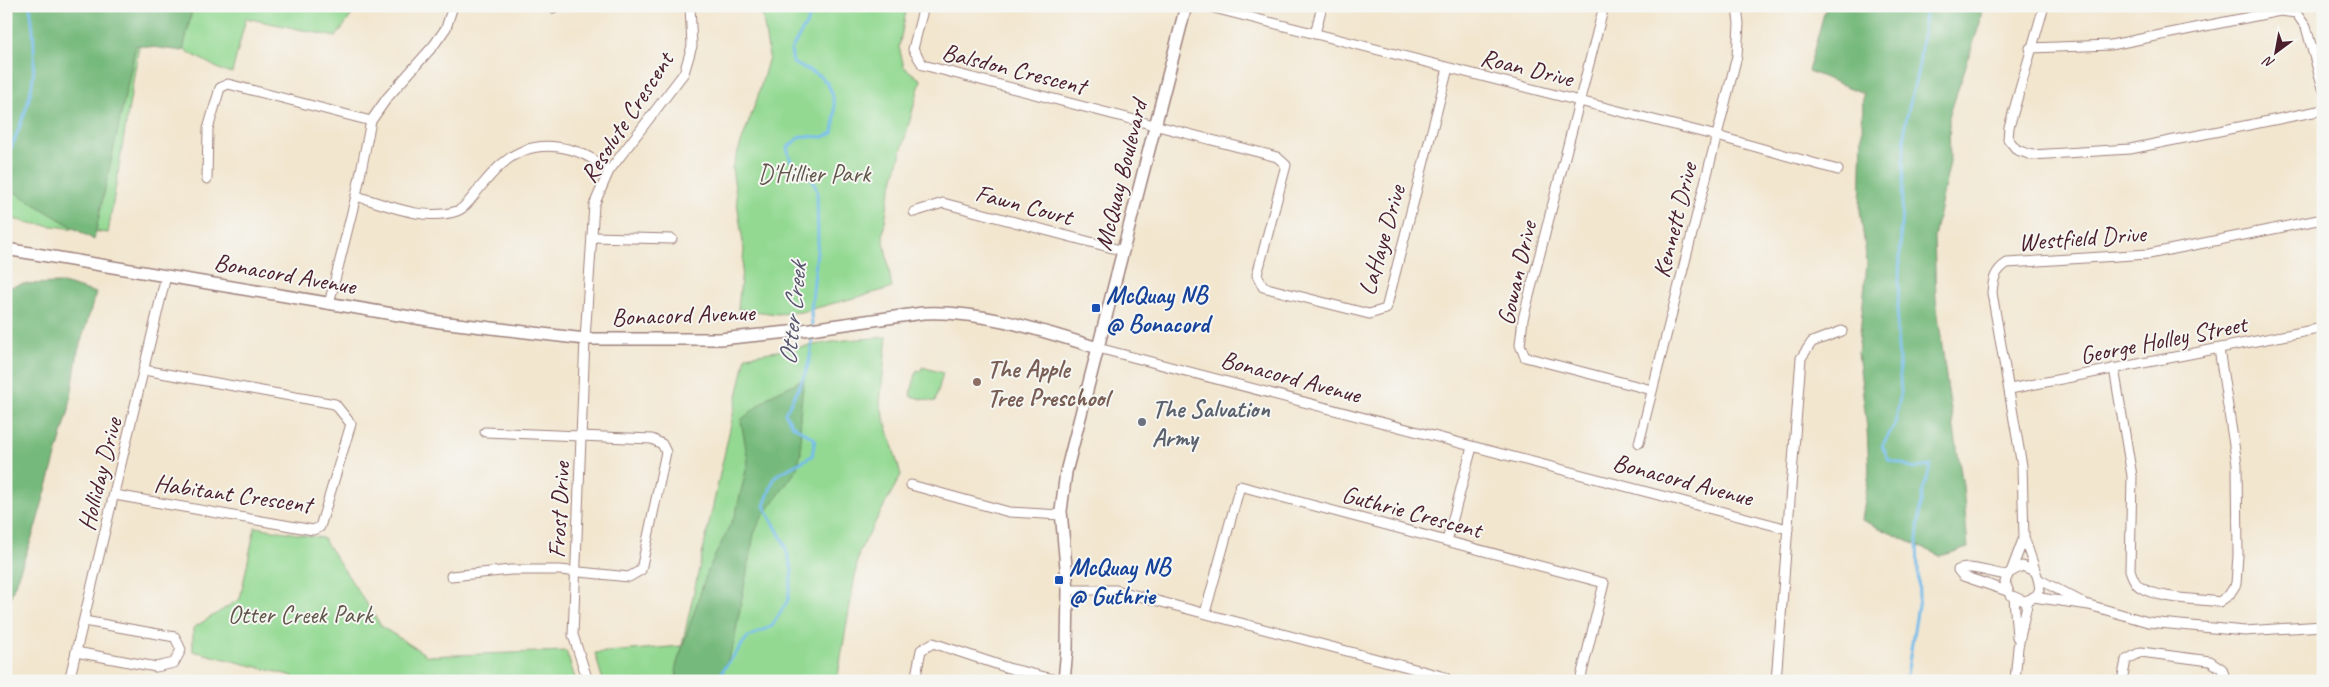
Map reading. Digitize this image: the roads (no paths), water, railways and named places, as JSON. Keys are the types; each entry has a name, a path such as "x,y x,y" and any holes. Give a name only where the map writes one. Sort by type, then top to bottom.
{"street":[{"path":"330,304 356,196 371,121 387,98 434,45 446,28 453,6"},
{"name":"Resolute Crescent","path":"585,339 594,205 610,171 684,73 692,46 690,6"},
{"name":"Balsdon Crescent","path":"924,6 913,49 923,65 1156,125"},
{"name":"McQuay Boulevard","path":"1062,681 1067,650 1068,590 1061,515 1066,472 1186,6"},
{"name":"Roan Drive","path":"1206,6 1717,136 1838,170"},
{"path":"1315,34 1322,6"},
{"path":"1580,101 1604,6"},
{"name":"Kennett Drive","path":"1640,443 1737,56 1739,24 1737,6"},
{"path":"2044,6 2012,113 2008,138 2016,150 2032,155 2130,149 2323,110"},
{"path":"2030,48 2111,45 2280,11 2296,13 2306,27 2323,88"},
{"name":"LaHaye Drive","path":"1156,125 1277,157 1286,165 1258,275 1263,287 1369,314 1386,309 1448,68"},
{"path":"207,179 208,130 220,88 228,84 371,121"},
{"name":"Gowan Drive","path":"1580,101 1523,319 1520,344 1525,357 1652,390"},
{"path":"356,196 418,214 441,215 459,210 502,164 520,153 549,145 572,149 600,163 610,171"},
{"name":"Fawn Court","path":"914,212 943,203 1124,251"},
{"name":"Westfield Drive","path":"2010,572 2024,536 2022,466 2010,389 1998,338 1992,294 1993,279 1998,269 2007,263 2149,254 2323,219"},
{"path":"592,237 672,239"},
{"name":"Bonacord Avenue","path":"6,249 440,322 546,336 585,339 720,339 789,332 923,312 945,312 987,318 1788,529"},
{"name":"Holliday Drive","path":"69,681 166,276"},
{"name":"George Holley Street","path":"2010,389 2323,328"},
{"path":"1776,681 1801,358 1812,342 1842,331"},
{"name":"Frost Drive","path":"585,339 573,635 588,681"},
{"path":"2114,368 2132,476 2130,570 2134,580 2140,587 2157,594 2220,602 2236,584 2238,546 2237,464 2219,349"},
{"name":"Habitant Crescent","path":"115,495 313,530 320,527 350,424 335,404 144,370"},
{"path":"451,576 511,570 575,570 628,577 641,570 666,452 662,444 652,439 484,432"},
{"path":"1447,541 1472,447"},
{"path":"912,485 1002,510 1061,515"},
{"name":"Guthrie Crescent","path":"1205,613 1240,486 1604,583 1580,681"},
{"path":"2024,536 2035,571 2040,580 2089,605"},
{"path":"2015,681 2018,647 2014,598 2007,591 1963,576 1958,570 1966,567 1992,574 2010,572 2022,566 2035,571"},
{"path":"2007,591 2005,582 2010,572"},
{"path":"2018,647 2031,598 2039,590 2040,580"},
{"path":"1068,590 1116,590 1446,677 1444,681"},
{"path":"2014,598 2031,598 2089,605 2148,622 2245,631 2323,626"},
{"path":"76,652 156,667 174,664 182,650 175,637 84,621"},
{"path":"915,681 921,650 933,643 1008,668 1062,681"},
{"path":"2122,681 2126,660 2141,652 2210,661 2222,669 2226,681"}],"waterway":[{"path":"6,159 23,119 32,85 34,49 30,6"},
{"name":"Otter Creek","path":"812,326 811,311 818,241 817,191 812,179 791,161 787,148 801,136 823,137 833,133 835,111 830,88 821,77 793,63 791,50 817,6"},
{"path":"1906,681 1919,599 1917,540 1922,493 1931,466 1915,468 1889,460 1882,446 1895,424 1901,392 1897,332 1905,124 1919,66 1926,6"},
{"name":"Otter Creek","path":"717,681 725,667 748,637 772,626 788,600 792,570 784,542 764,506 775,476 812,456 815,439 792,425 785,413 805,374 812,344 812,332"}],"place":[{"name":"McQuay NB @ Bonacord","path":"1096,308"},
{"name":"The Apple Tree Preschool","path":"977,382"},
{"name":"The Salvation Army","path":"1142,422"},
{"name":"McQuay NB @ Guthrie","path":"1059,580"}],"park label":[{"name":"D'Hillier Park","path":"814,173"},
{"name":"Otter Creek Park","path":"300,614"}]}
